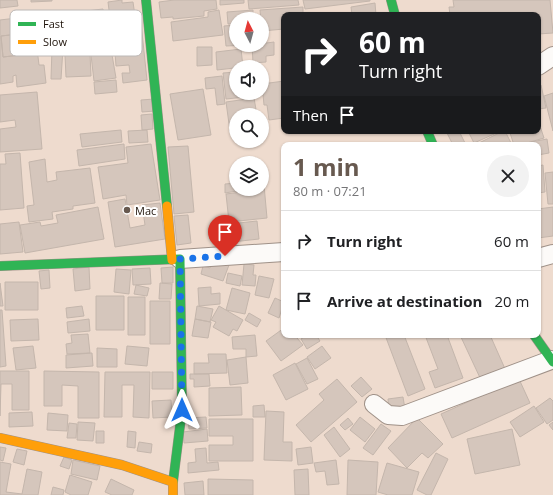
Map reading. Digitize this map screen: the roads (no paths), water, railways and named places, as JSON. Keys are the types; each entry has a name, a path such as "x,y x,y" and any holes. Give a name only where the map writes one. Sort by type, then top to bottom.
{"street":[{"path":"146,0 176,260 182,410 173,482 173,495"},
{"path":"391,0 394,12"},
{"path":"541,64 553,56"},
{"path":"0,266 176,260 281,252"},
{"path":"541,257 553,254"},
{"path":"374,404 388,415 402,416 552,361 536,338"},
{"path":"0,438 122,465 173,482"}],"place":[{"name":"Mac","path":"127,210"}]}
